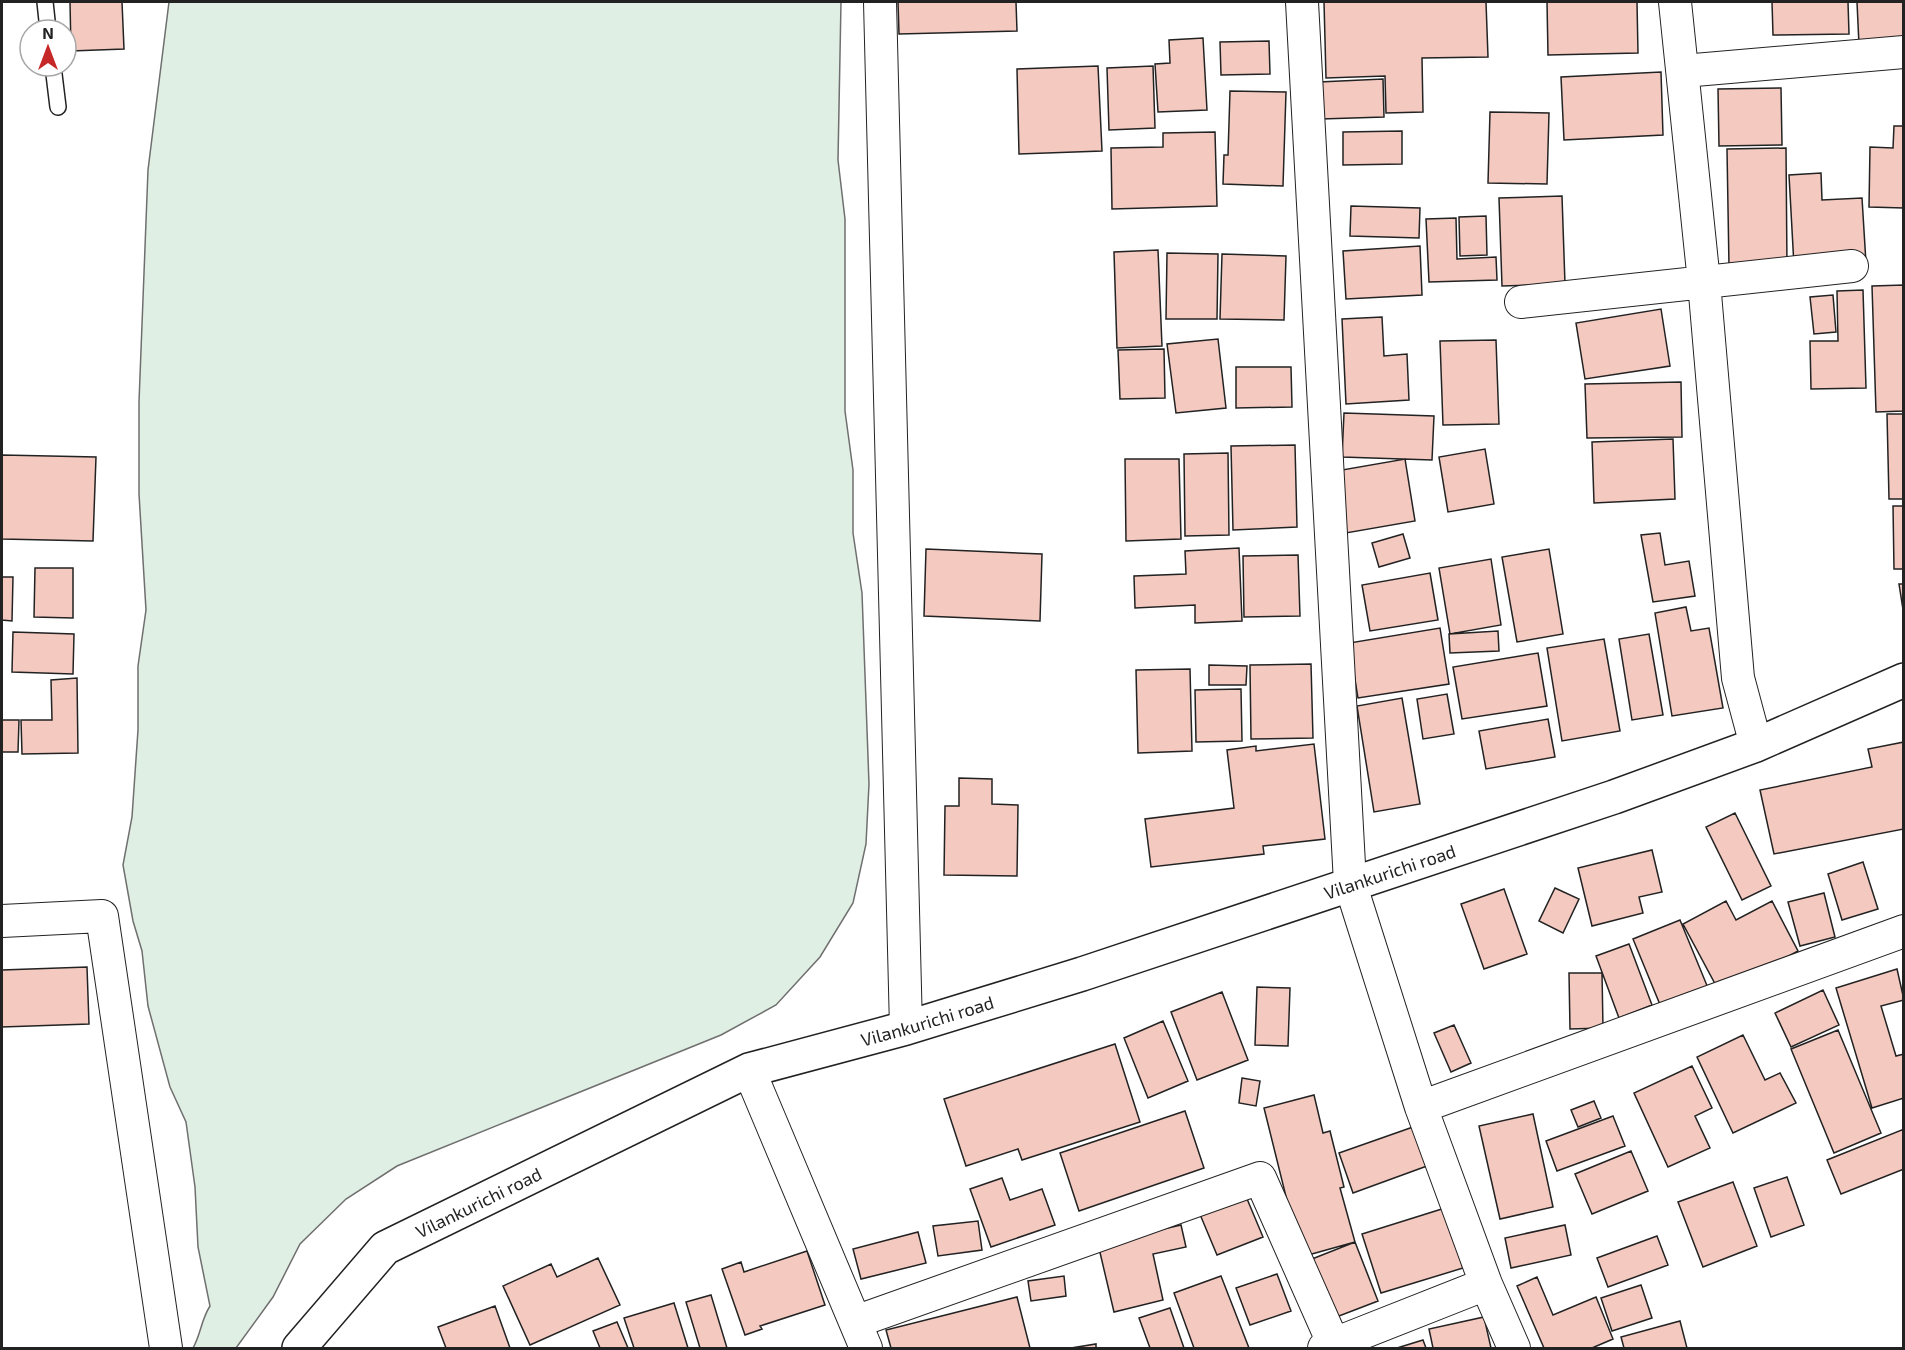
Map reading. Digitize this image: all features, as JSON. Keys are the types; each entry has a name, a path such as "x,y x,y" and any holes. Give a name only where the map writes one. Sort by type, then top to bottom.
{"main road":[{"name":"Vilankurichi road","path":"299,1348 385,1248 749,1070 906,1028 1082,974 1614,797 1756,745 1904,680"}],"street":[{"path":"880,2 906,1028"},
{"path":"1302,2 1350,883 1421,1107 1486,1284 1514,1348"},
{"path":"1675,2 1704,282 1738,678 1756,745"},
{"path":"1683,71 1904,52"},
{"path":"1521,302 1852,266"},
{"path":"2,921 102,916 166,1348"},
{"path":"1421,1107 1904,931"},
{"path":"749,1070 861,1335 1260,1178 1329,1346 1486,1284"}],"lane":[{"path":"45,2 47,18"},
{"path":"54,78 58,107"}],"green space":[{"path":"169,2 841,2 838,160 845,219 845,411 853,470 853,533 862,593 869,784 866,844 853,903 820,957 776,1005 721,1035 397,1166 346,1199 300,1244 273,1297 236,1348 193,1348 210,1306 198,1247 195,1187 186,1122 170,1087 148,1006 142,951 133,921 123,865 132,817 138,730 138,666 146,610 139,494 139,402 148,170"}],"building":[{"path":"70,2 122,2 124,49 78,51 78,18 70,18"},
{"path":"898,2 1016,2 1017,31 899,34"},
{"path":"1324,2 1486,2 1488,57 1422,58 1423,112 1386,113 1385,76 1326,78"},
{"path":"1547,2 1637,2 1638,53 1548,55"},
{"path":"1772,2 1848,2 1849,34 1773,35"},
{"path":"1857,2 1904,2 1904,44 1859,45"},
{"path":"1203,38 1207,110 1158,112 1155,64 1170,63 1169,40"},
{"path":"1269,41 1270,74 1221,75 1220,42"},
{"path":"1098,66 1102,151 1019,154 1017,69"},
{"path":"1153,66 1155,128 1109,130 1107,68"},
{"path":"1661,72 1663,135 1564,140 1561,77"},
{"path":"1383,79 1384,117 1321,119 1319,82"},
{"path":"1781,88 1782,145 1719,146 1718,89"},
{"path":"1230,91 1286,92 1283,186 1223,184 1224,155 1228,155"},
{"path":"1490,112 1549,113 1547,184 1488,183"},
{"path":"1894,126 1904,126 1904,208 1869,207 1870,147 1893,148"},
{"path":"1402,131 1402,164 1343,165 1343,132"},
{"path":"1215,132 1217,206 1112,209 1111,148 1163,147 1163,133"},
{"path":"1786,148 1787,266 1729,267 1727,149"},
{"path":"1821,173 1822,200 1862,198 1866,263 1794,266 1789,175"},
{"path":"1562,196 1565,284 1502,286 1499,198"},
{"path":"1351,206 1420,208 1419,238 1350,236"},
{"path":"1486,216 1487,255 1460,256 1459,217"},
{"path":"1456,218 1457,259 1496,257 1497,280 1429,282 1426,219"},
{"path":"1420,246 1422,295 1346,299 1343,251"},
{"path":"1158,250 1162,346 1117,348 1114,252"},
{"path":"1167,253 1218,254 1217,319 1166,319"},
{"path":"1222,254 1286,256 1284,320 1220,319"},
{"path":"1904,285 1904,411 1876,412 1872,286"},
{"path":"1863,290 1866,388 1811,389 1810,341 1838,341 1837,291"},
{"path":"1833,295 1836,332 1814,334 1810,297"},
{"path":"1661,309 1670,366 1585,379 1576,323"},
{"path":"1382,317 1384,356 1407,354 1409,400 1346,404 1342,319"},
{"path":"1218,339 1226,408 1176,413 1167,344"},
{"path":"1496,340 1499,424 1443,425 1440,341"},
{"path":"1164,349 1165,398 1120,399 1118,350"},
{"path":"1236,367 1291,367 1292,407 1236,408"},
{"path":"1681,382 1682,437 1587,438 1585,384"},
{"path":"1344,413 1434,416 1432,460 1342,457"},
{"path":"1887,414 1904,414 1904,499 1889,499"},
{"path":"1673,439 1675,499 1594,503 1592,442"},
{"path":"1295,445 1297,527 1233,530 1231,446"},
{"path":"1485,449 1494,504 1448,512 1439,457"},
{"path":"1228,453 1229,535 1185,536 1184,454"},
{"path":"2,455 96,457 93,541 2,539"},
{"path":"1125,459 1179,459 1181,539 1126,541"},
{"path":"1405,459 1415,521 1346,533 1336,471"},
{"path":"1893,506 1904,506 1904,569 1894,569"},
{"path":"1660,533 1665,565 1689,561 1695,596 1653,602 1641,535"},
{"path":"1403,534 1410,558 1379,567 1372,543"},
{"path":"1239,548 1242,621 1195,623 1195,605 1135,608 1134,576 1186,574 1185,551"},
{"path":"926,549 1042,554 1040,621 924,616"},
{"path":"1549,549 1563,634 1517,642 1502,557"},
{"path":"1298,555 1300,616 1244,617 1243,556"},
{"path":"1491,559 1501,625 1450,634 1439,568"},
{"path":"35,568 73,568 73,618 34,617"},
{"path":"1430,573 1438,620 1370,631 1362,585"},
{"path":"2,577 13,577 12,621 2,620"},
{"path":"1899,584 1904,584 1904,616"},
{"path":"1686,607 1691,631 1709,628 1723,708 1672,716 1655,613"},
{"path":"1440,628 1449,684 1358,698 1349,643"},
{"path":"1498,631 1499,651 1450,653 1449,634"},
{"path":"13,632 74,634 73,674 12,672"},
{"path":"1649,634 1663,715 1632,720 1619,639"},
{"path":"1604,639 1620,731 1562,741 1547,648"},
{"path":"1538,653 1547,706 1462,719 1453,667"},
{"path":"1311,664 1313,738 1251,739 1250,665"},
{"path":"1209,665 1247,666 1246,685 1209,685"},
{"path":"1190,669 1192,751 1138,753 1136,670"},
{"path":"77,678 78,753 22,754 21,720 52,720 51,680"},
{"path":"1241,689 1242,741 1196,742 1195,690"},
{"path":"1447,694 1454,734 1423,739 1417,699"},
{"path":"1402,698 1420,804 1374,812 1357,706"},
{"path":"1548,719 1555,757 1486,769 1479,731"},
{"path":"2,720 19,720 18,752 2,752"},
{"path":"1904,742 1904,829 1774,854 1760,790 1872,767 1868,749"},
{"path":"1314,744 1325,839 1263,846 1264,854 1151,867 1145,819 1234,808 1227,750 1256,746 1256,751"},
{"path":"959,778 992,779 992,804 1018,805 1017,876 944,875 945,806 959,806"},
{"path":"1735,813 1771,886 1742,900 1706,827"},
{"path":"1652,850 1662,892 1639,897 1643,913 1592,926 1578,868"},
{"path":"1863,862 1878,909 1842,920 1828,874"},
{"path":"1555,888 1579,899 1563,933 1539,921"},
{"path":"1504,889 1527,954 1484,969 1461,904"},
{"path":"1824,893 1835,937 1800,946 1788,902"},
{"path":"1726,901 1736,920 1772,901 1798,951 1720,993 1683,924"},
{"path":"1680,920 1708,988 1661,1007 1633,939"},
{"path":"1629,944 1652,1005 1619,1018 1596,956"},
{"path":"87,967 89,1024 2,1027 2,970"},
{"path":"1897,969 1904,1000 1881,1006 1896,1056 1904,1054 1904,1098 1872,1108 1836,988"},
{"path":"1569,973 1602,973 1603,1028 1570,1029"},
{"path":"1257,987 1290,988 1288,1046 1255,1045"},
{"path":"1823,990 1839,1025 1791,1047 1775,1013"},
{"path":"1222,992 1248,1060 1197,1080 1171,1012"},
{"path":"1163,1021 1188,1081 1148,1098 1124,1038"},
{"path":"1454,1025 1471,1063 1451,1072 1434,1033"},
{"path":"1838,1030 1881,1133 1834,1153 1791,1049"},
{"path":"1743,1035 1765,1080 1780,1073 1796,1103 1733,1133 1697,1057"},
{"path":"1115,1044 1140,1122 1022,1160 1018,1149 966,1166 944,1099"},
{"path":"1692,1066 1712,1108 1695,1116 1710,1148 1668,1167 1634,1093"},
{"path":"1242,1078 1260,1081 1256,1106 1239,1103"},
{"path":"1314,1095 1323,1133 1330,1131 1344,1187 1340,1188 1355,1242 1301,1257 1264,1108"},
{"path":"1594,1101 1601,1118 1578,1127 1571,1110"},
{"path":"1185,1111 1204,1168 1079,1211 1060,1153"},
{"path":"1533,1114 1553,1207 1500,1219 1479,1126"},
{"path":"1613,1116 1625,1146 1557,1171 1546,1141"},
{"path":"1413,1127 1427,1166 1353,1193 1339,1153"},
{"path":"1904,1129 1904,1169 1841,1194 1827,1160"},
{"path":"1631,1151 1648,1191 1592,1214 1575,1174"},
{"path":"1787,1177 1804,1225 1771,1237 1754,1188"},
{"path":"1002,1178 1010,1200 1042,1189 1055,1225 991,1247 970,1189"},
{"path":"1733,1182 1757,1246 1703,1267 1678,1202"},
{"path":"1245,1194 1263,1237 1217,1255 1199,1212"},
{"path":"1445,1208 1463,1268 1381,1293 1362,1234"},
{"path":"978,1221 982,1250 938,1256 933,1226"},
{"path":"1181,1225 1186,1247 1153,1254 1163,1300 1114,1312 1098,1244"},
{"path":"1565,1225 1571,1255 1511,1268 1505,1238"},
{"path":"918,1232 926,1263 861,1279 853,1249"},
{"path":"1657,1236 1668,1265 1608,1287 1597,1258"},
{"path":"1355,1242 1378,1301 1326,1321 1312,1259"},
{"path":"807,1251 825,1305 760,1326 762,1329 745,1335 722,1269 741,1262 744,1272"},
{"path":"598,1258 620,1305 530,1345 503,1286 551,1264 557,1277"},
{"path":"1277,1274 1291,1311 1250,1325 1236,1288"},
{"path":"1064,1276 1066,1296 1031,1301 1028,1281"},
{"path":"1221,1276 1249,1348 1194,1348 1174,1293"},
{"path":"1537,1277 1553,1315 1596,1297 1613,1339 1592,1348 1544,1348 1517,1286"},
{"path":"1641,1285 1652,1318 1612,1331 1601,1298"},
{"path":"711,1295 727,1348 700,1348 686,1302"},
{"path":"1017,1297 1030,1348 891,1348 886,1330"},
{"path":"674,1303 688,1348 634,1348 624,1318"},
{"path":"495,1306 510,1348 446,1348 438,1327"},
{"path":"1170,1308 1184,1348 1150,1348 1139,1318"},
{"path":"1484,1317 1491,1348 1433,1348 1429,1329"},
{"path":"1680,1321 1687,1348 1624,1348 1621,1337"},
{"path":"617,1322 628,1348 600,1348 593,1331"},
{"path":"1423,1340 1426,1348 1397,1348"},
{"path":"1096,1344 1096,1348 1071,1348"}]}
